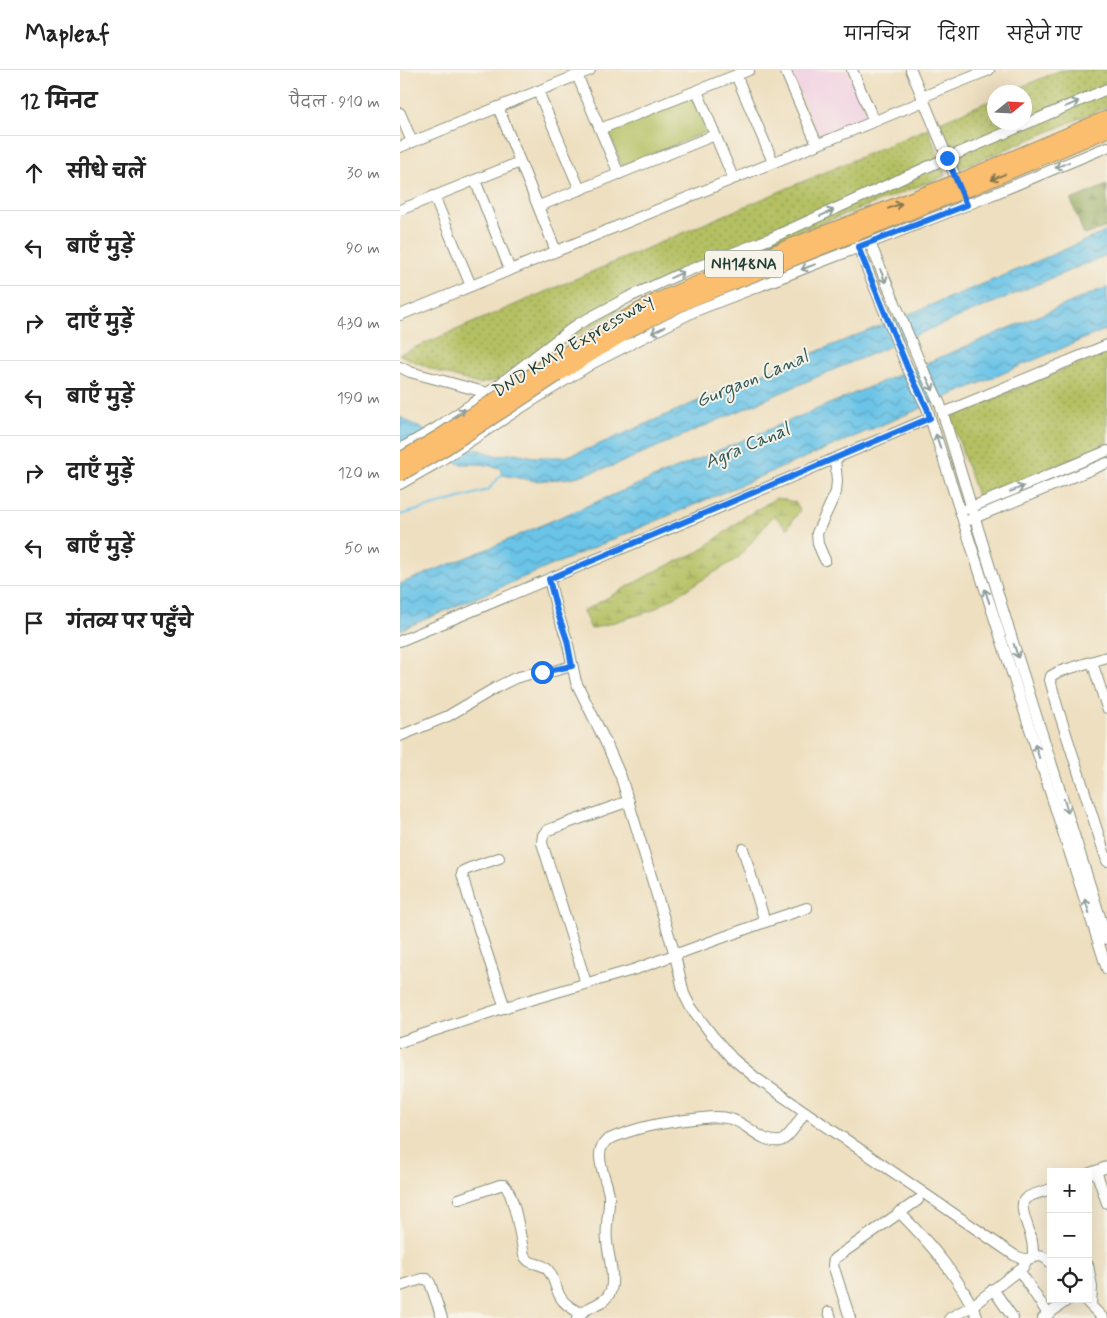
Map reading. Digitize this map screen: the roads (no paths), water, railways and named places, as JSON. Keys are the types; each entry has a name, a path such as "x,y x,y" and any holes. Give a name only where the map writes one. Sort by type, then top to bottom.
{"highway":[{"name":"DND KMP Expressway","path":"400,474 445,448 624,319 656,301 717,275 951,190 1107,118"},
{"name":"DND KMP Expressway","path":"967,183 1107,130"},
{"name":"DND KMP Expressway","path":"400,460 553,369"}],"street":[{"path":"400,147 590,70"},
{"path":"600,129 749,70"},
{"path":"785,70 817,144"},
{"path":"852,70 874,121"},
{"path":"911,70 967,205"},
{"path":"401,312 471,286 874,121 974,73 989,70"},
{"path":"577,75 619,174"},
{"path":"736,75 773,162"},
{"path":"402,448 430,432 488,393 578,324 629,297 682,273 769,239 1107,88"},
{"path":"538,91 580,190"},
{"path":"697,91 734,178"},
{"path":"498,107 556,251"},
{"path":"400,112 412,142"},
{"path":"539,206 715,135"},
{"path":"400,484 440,461 594,363 694,311 967,205 1107,147"},
{"path":"400,210 520,162"},
{"path":"475,180 510,270"},
{"path":"434,196 471,286"},
{"path":"870,243 912,346 941,408 1107,939"},
{"path":"858,247 908,369 929,413 1107,969"},
{"path":"941,408 1107,345"},
{"path":"526,363 545,393"},
{"path":"400,367 410,372 488,393"},
{"path":"400,641 835,459 929,413"},
{"path":"963,522 973,513 1107,451"},
{"path":"826,560 818,544 817,533 836,492 835,459"},
{"path":"960,512 973,513 1107,463"},
{"path":"549,579 567,640 576,682 621,777 675,955 684,994 690,1006 712,1035 733,1058 756,1078 1014,1255 1030,1258 1040,1256 1047,1260"},
{"path":"1107,657 1054,674 1051,676 1050,684 1107,861"},
{"path":"1092,662 1107,708"},
{"path":"400,736 448,716 515,678 572,666"},
{"path":"586,983 550,871 542,838 548,830 629,801"},
{"path":"743,849 765,922"},
{"path":"499,858 470,868 462,874 505,1008"},
{"path":"400,1042 675,955 807,908"},
{"path":"459,1199 500,1185 507,1187 514,1206 524,1255 528,1262 546,1268 554,1280 562,1300 579,1315 585,1309 604,1301 612,1285 606,1240 608,1191 600,1158 600,1150 607,1140 643,1127 666,1122 719,1117 735,1120 766,1139 779,1141 786,1138 805,1112"},
{"path":"1107,1167 1092,1173 1107,1203"},
{"path":"950,1318 972,1306 1024,1266 1030,1258 1033,1243 1024,1214 1023,1203 1028,1197 1047,1190"},
{"path":"850,1318 833,1265 834,1259 918,1200"},
{"path":"900,1212 940,1257 978,1318"},
{"path":"1019,1270 1045,1316 1063,1303"},
{"path":"400,1286 428,1279 442,1318"},
{"path":"993,1289 1013,1318"},
{"path":"1088,1303 1103,1318"}],"water":[{"name":"Gurgaon Canal","path":"1107,231 1107,255 826,373 613,466 571,478 535,481 502,475 500,468 481,464 460,464 400,441 400,417 426,431 498,456 514,453 534,457 565,457 593,447 737,384 1010,273"},
{"name":"Agra Canal","path":"1107,287 1107,329 400,630 400,584 490,548"}],"waterway":[{"path":"400,515 488,490 502,474"}]}
